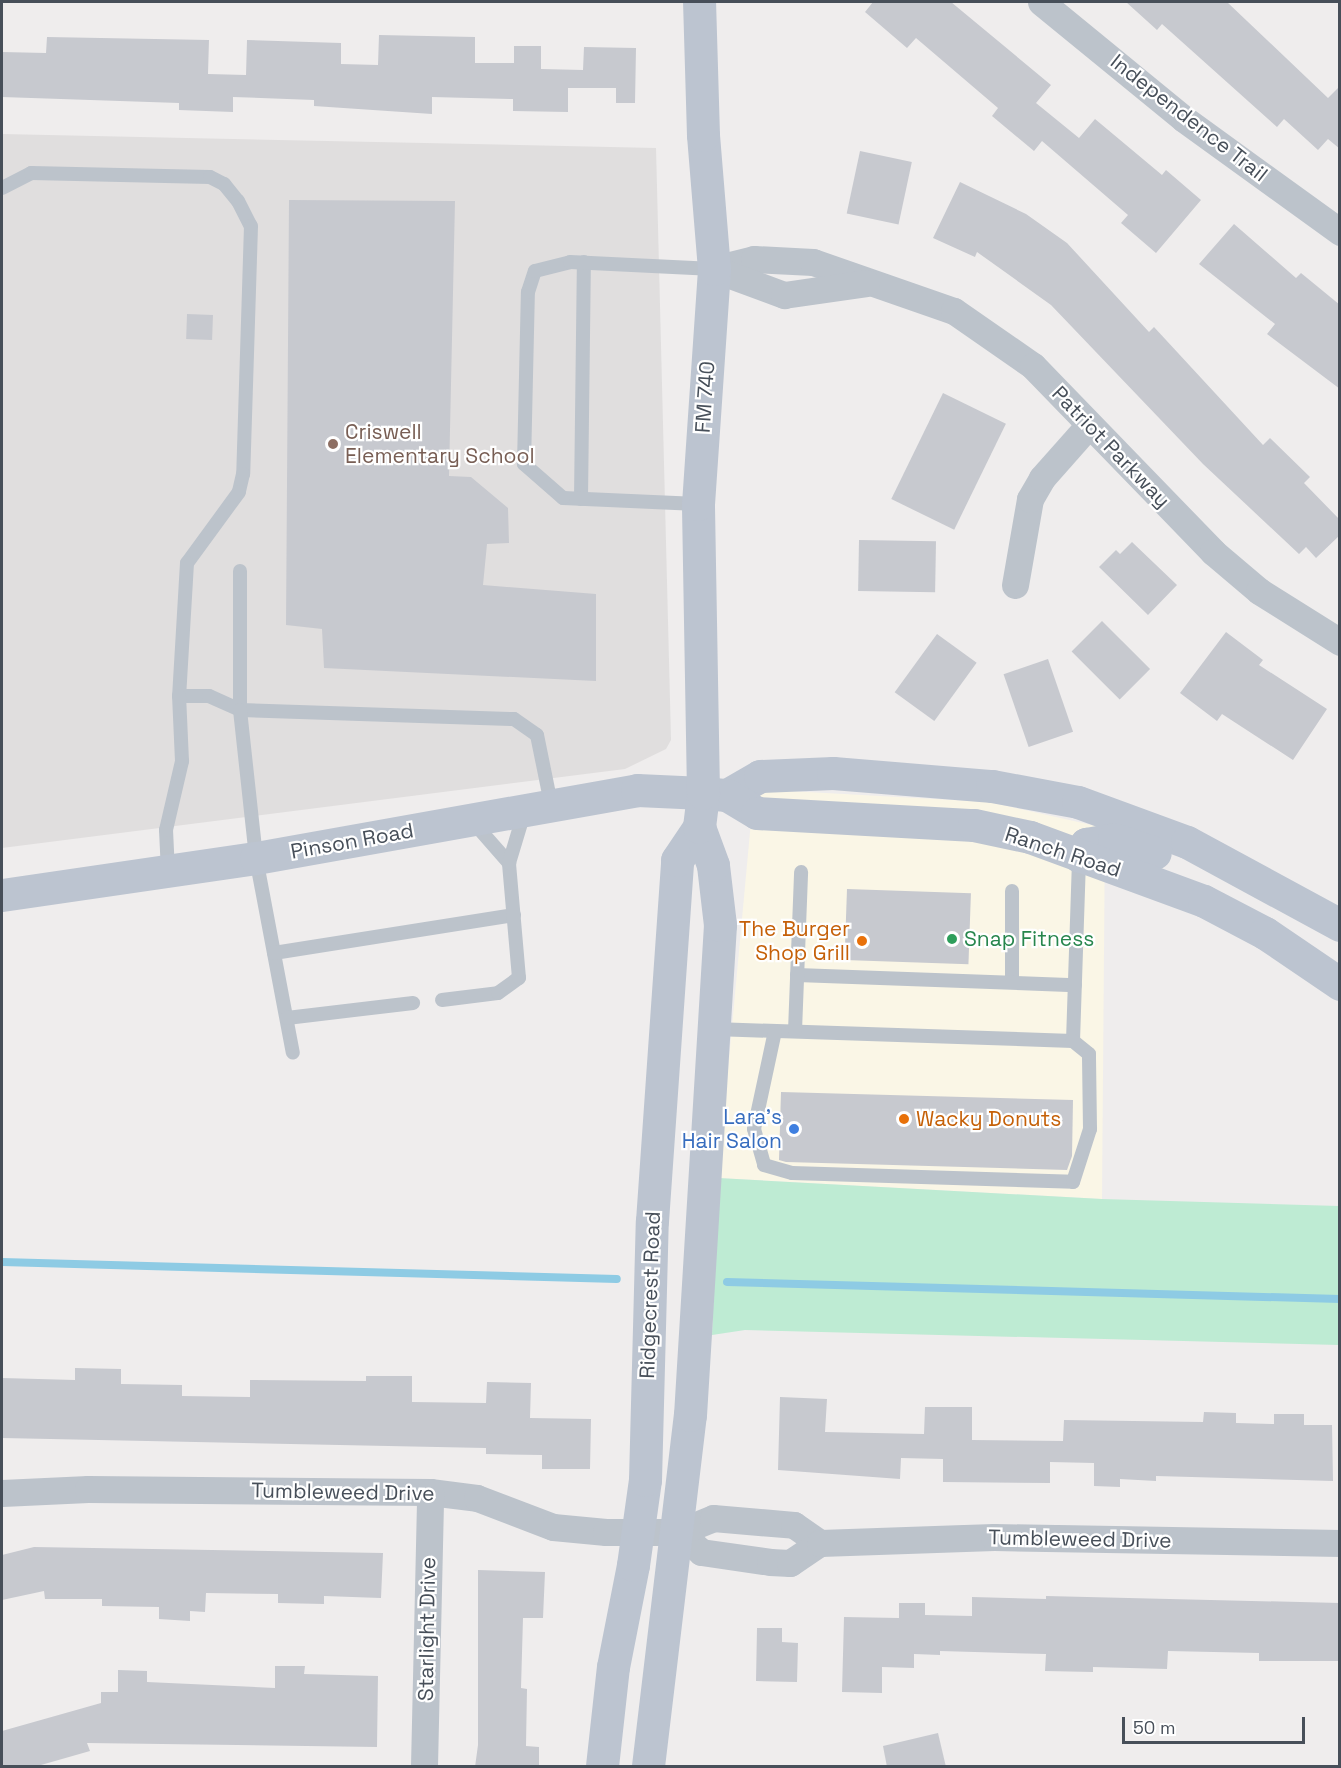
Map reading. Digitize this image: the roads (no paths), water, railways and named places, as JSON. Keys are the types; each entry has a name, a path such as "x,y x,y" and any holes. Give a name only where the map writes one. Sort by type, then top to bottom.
{"main road":[{"name":"FM 740","path":"699,2 703,135 714,269 698,504 715,794"},
{"path":"715,794 760,776 833,772 992,786 1078,802 1187,842 1280,890 1340,925"},
{"name":"Pinson Road","path":"2,895 256,858 637,790 715,794"},
{"name":"Ridgecrest Road","path":"602,1767 613,1667 638,1532 645,1480 652,1221 677,860 699,827 715,794"},
{"name":"Ranch Road","path":"715,794 757,813 974,825 1030,837 1204,901 1266,933 1340,984"},
{"name":"Ridgecrest Road","path":"648,1767 670,1573 679,1532 720,925 712,865 699,827"},
{"path":"1079,856 1086,844 1114,839 1232,887 1280,890"}],"street":[{"name":"Independence Trail","path":"1047,3 1184,118 1340,232"},
{"name":"Patriot Parkway","path":"714,269 754,259 781,258 843,270 866,283 954,311 1033,366 1089,426 1236,572 1259,591 1340,642"},
{"name":"Patriot Parkway","path":"714,269 784,295 866,283"},
{"path":"1015,585 1030,499 1042,478 1089,426"},
{"name":"Tumbleweed Drive","path":"2,1493 88,1489 430,1492 477,1497 553,1527 679,1532 705,1519 721,1519 794,1525 820,1543 994,1537 1340,1543"},
{"name":"Starlight Drive","path":"424,1767 430,1492"},
{"path":"679,1532 701,1552 770,1563 790,1563 820,1543"}],"lane":[{"path":"2,188 31,173 210,177 224,184 238,201 251,226 243,474 239,492 187,563 179,696 182,761 166,830 168,872"},
{"path":"698,504 563,498 524,464 528,292 535,271 584,262 714,269"},
{"path":"581,499 584,262"},
{"path":"240,571 240,710 256,858 293,1053"},
{"path":"179,696 208,696 240,710 514,718 537,735 538,807 509,863 519,978 498,993 442,999"},
{"path":"471,820 509,863"},
{"path":"1073,1041 1079,856"},
{"path":"795,1031 801,872"},
{"path":"1012,891 1012,982"},
{"path":"274,953 514,915"},
{"path":"797,975 1075,985"},
{"path":"286,1018 413,1003"},
{"path":"714,1018 775,1031 1073,1041 1089,1054 1090,1129 1073,1182 792,1173 764,1165 754,1129 775,1031"}],"waterway":[{"path":"2,1262 617,1279"},
{"path":"727,1282 1340,1299"}],"place":[{"name":"Criswell Elementary School","path":"333,444"},
{"name":"Snap Fitness","path":"952,939"},
{"name":"The Burger Shop Grill","path":"862,941"},
{"name":"Wacky Donuts","path":"904,1119"},
{"name":"Lara's Hair Salon","path":"794,1129"}]}
